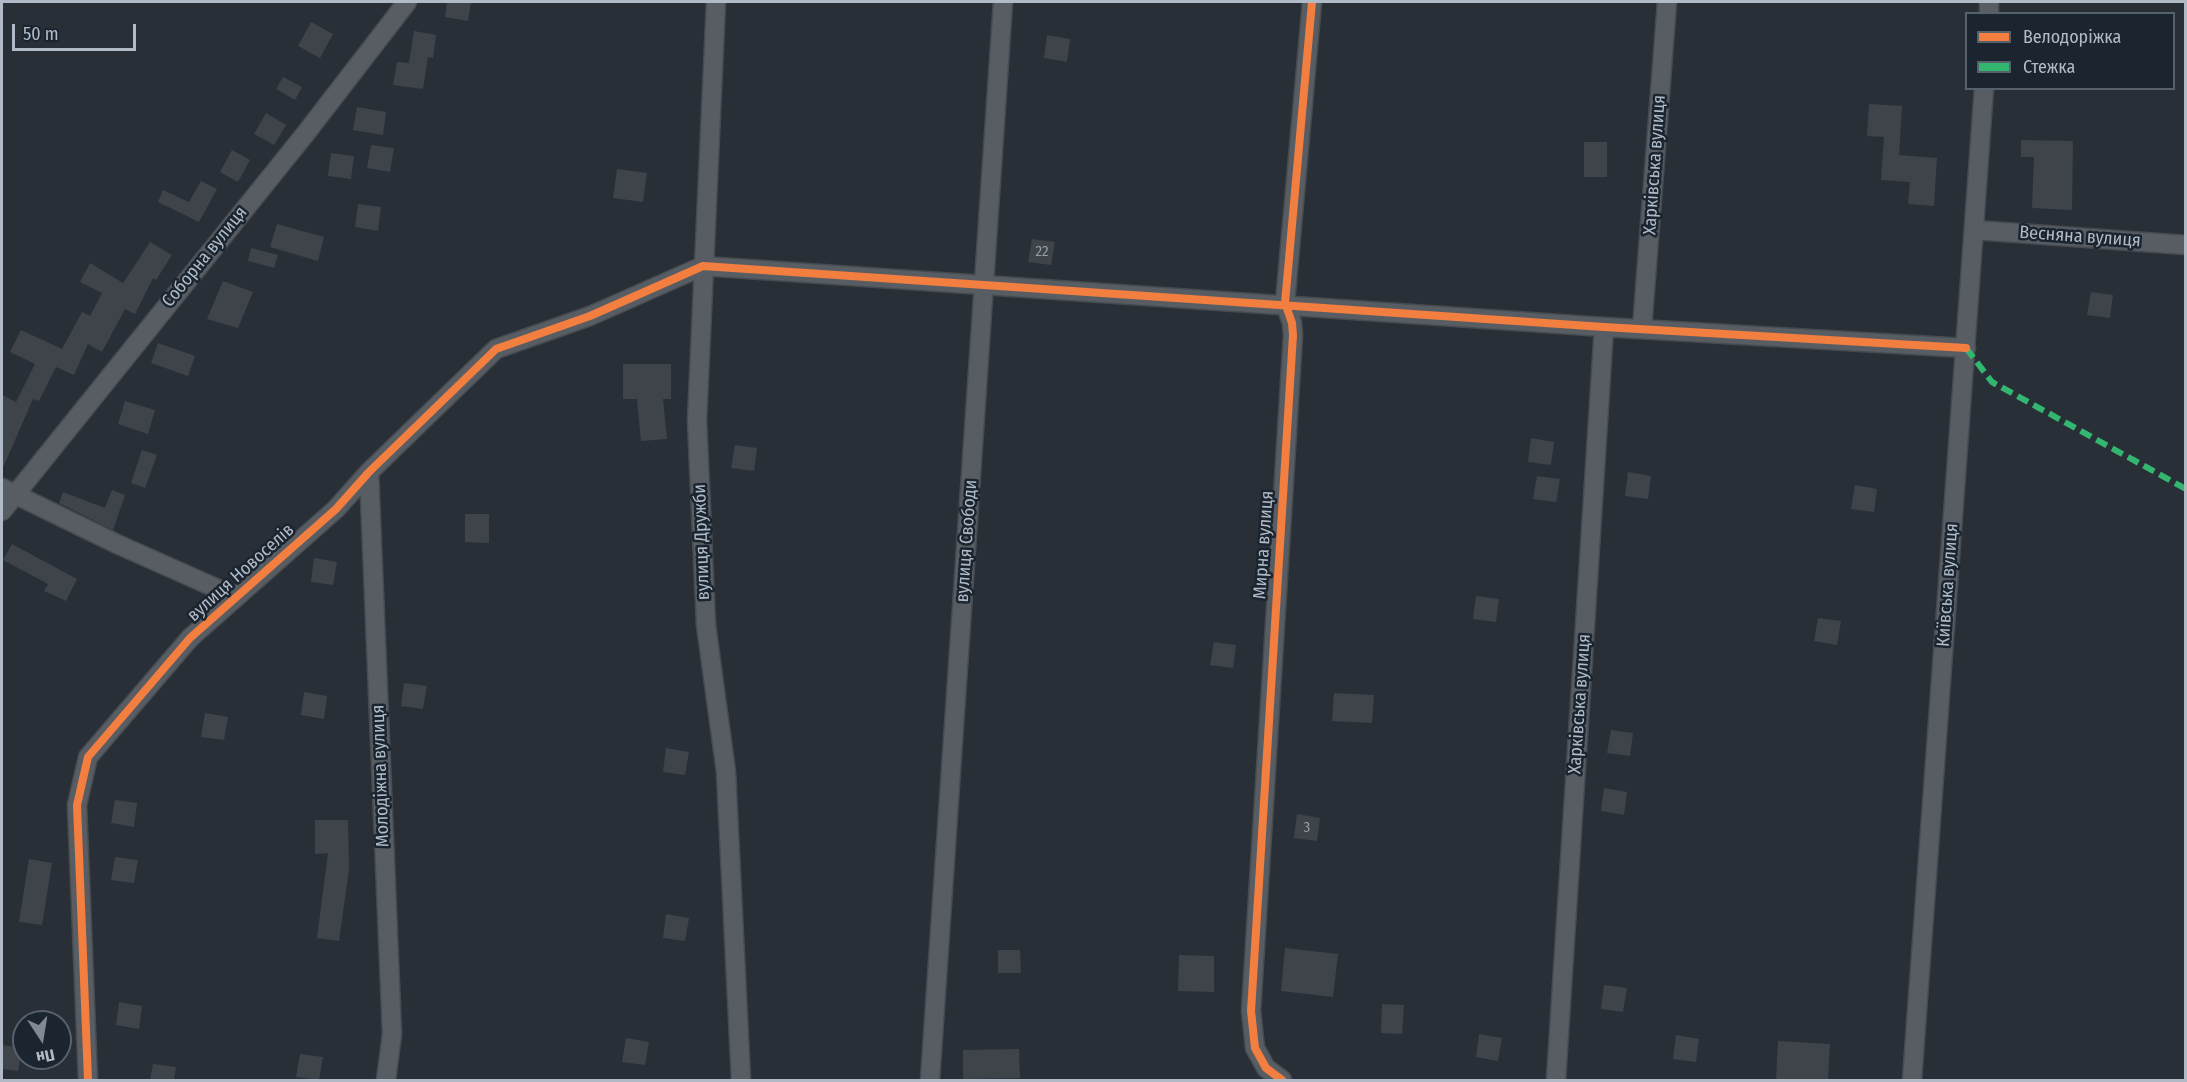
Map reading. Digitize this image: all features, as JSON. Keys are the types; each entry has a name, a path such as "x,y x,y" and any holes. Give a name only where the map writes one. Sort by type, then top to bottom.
{"street":[{"name":"Соборна вулиця","path":"2,511 8,491 306,133 407,2"},
{"name":"вулиця Дружби","path":"716,2 697,420 705,626 726,772 741,1080"},
{"name":"вулиця Свободи","path":"930,1080 1003,2"},
{"name":"Мирна вулиця","path":"1282,1080 1260,1059 1251,1025 1293,335 1292,323 1285,303 1312,2"},
{"name":"Харківська вулиця","path":"1642,329 1667,2"},
{"name":"Київська вулиця","path":"1912,1080 1984,90"},
{"name":"Весняна вулиця","path":"1974,230 2186,245"},
{"path":"703,266 1285,303 1604,327 1966,348"},
{"name":"вулиця Новоселів","path":"88,1080 78,805 88,757 189,638 336,509 369,472 496,349 590,316 703,266"},
{"name":"Харківська вулиця","path":"1556,1080 1604,327"},
{"name":"Молодіжна вулиця","path":"369,472 392,1034 386,1080"},
{"path":"8,491 117,544 236,597"}],"building":[{"path":"447,2 471,2 468,21 445,17"},
{"path":"311,22 333,34 320,58 298,46"},
{"path":"414,31 436,35 433,58 428,57 423,89 393,85 397,62 409,63"},
{"path":"1047,35 1070,39 1067,62 1044,58"},
{"path":"283,77 302,87 295,100 276,89"},
{"path":"1869,104 1902,106 1899,155 1937,158 1934,206 1908,204 1910,182 1881,180 1884,137 1867,136"},
{"path":"357,107 386,112 383,135 353,130"},
{"path":"266,113 286,125 274,145 254,134"},
{"path":"2021,140 2073,141 2072,210 2032,208 2034,157 2021,157"},
{"path":"1584,142 1607,142 1607,177 1584,177"},
{"path":"371,145 394,148 390,172 367,168"},
{"path":"232,150 250,160 238,182 220,172"},
{"path":"331,153 354,156 351,179 328,176"},
{"path":"617,169 647,173 643,202 613,198"},
{"path":"201,181 217,189 199,222 158,202 163,190 189,202"},
{"path":"358,204 381,207 378,231 355,227"},
{"path":"277,224 324,237 318,261 270,247"},
{"path":"1032,239 1055,242 1051,265 1028,262"},
{"path":"150,242 172,255 156,280 153,278 135,314 125,309 102,352 88,344 74,375 56,367 39,401 33,399 2,470 2,395 16,402 35,364 10,352 21,330 62,349 82,312 90,316 102,293 80,282 90,263 123,283"},
{"path":"251,248 278,255 274,268 248,261"},
{"path":"223,281 253,292 238,328 207,319"},
{"path":"2091,292 2113,295 2110,318 2087,315"},
{"path":"158,343 195,356 188,376 151,363"},
{"path":"623,364 671,364 671,399 663,399 667,439 641,441 637,399 623,399"},
{"path":"125,401 155,410 148,434 118,424"},
{"path":"1531,438 1554,442 1551,465 1528,462"},
{"path":"735,445 757,448 754,471 731,468"},
{"path":"142,450 157,455 145,488 131,483"},
{"path":"1628,472 1651,476 1648,499 1625,496"},
{"path":"1537,476 1560,479 1556,502 1533,499"},
{"path":"1855,485 1877,489 1874,512 1851,509"},
{"path":"112,490 125,495 113,530 59,503 63,492 105,508"},
{"path":"465,514 489,514 489,543 465,542"},
{"path":"12,544 77,579 66,601 44,591 48,584 3,560"},
{"path":"314,558 337,562 333,585 311,582"},
{"path":"1476,596 1499,599 1496,622 1473,619"},
{"path":"1818,618 1841,621 1837,645 1814,641"},
{"path":"1214,642 1236,645 1233,668 1210,665"},
{"path":"404,683 427,686 423,709 401,706"},
{"path":"304,692 327,696 324,719 301,715"},
{"path":"1334,693 1374,695 1372,723 1332,721"},
{"path":"205,713 228,717 224,740 201,737"},
{"path":"1611,730 1633,733 1630,756 1607,753"},
{"path":"666,748 689,752 685,775 663,772"},
{"path":"1604,788 1627,792 1624,815 1601,811"},
{"path":"115,800 137,803 134,827 111,823"},
{"path":"1297,814 1320,818 1317,841 1294,838"},
{"path":"315,820 348,820 349,869 339,941 317,938 328,853 315,854"},
{"path":"115,857 138,860 134,883 111,880"},
{"path":"29,859 52,863 42,925 19,922"},
{"path":"666,914 689,918 685,941 663,938"},
{"path":"1285,948 1338,954 1333,997 1281,991"},
{"path":"998,950 1020,950 1021,973 998,973"},
{"path":"1179,955 1214,956 1214,992 1178,991"},
{"path":"1604,985 1627,988 1623,1012 1601,1009"},
{"path":"119,1002 142,1006 139,1029 116,1025"},
{"path":"1382,1004 1404,1005 1402,1034 1381,1033"},
{"path":"1479,1034 1502,1038 1498,1061 1476,1057"},
{"path":"1676,1035 1699,1039 1696,1062 1673,1059"},
{"path":"626,1038 649,1042 645,1065 622,1062"},
{"path":"1778,1041 1830,1044 1828,1080 1776,1080"},
{"path":"2,1045 12,1046 12,1070 18,1071 2,1069"},
{"path":"1019,1049 1020,1078 963,1079 963,1050"},
{"path":"300,1054 323,1057 319,1080 296,1077"},
{"path":"153,1064 176,1067 174,1080 150,1080"}],"marked path":[{"path":"1966,348 1992,382 2186,489"}],"cycle path":[{"path":"1282,1080 1266,1068 1255,1048 1251,1011 1293,335 1292,323 1285,303 1312,2"},
{"path":"88,1080 77,805 88,757 190,638 336,509 369,472 496,349 590,316 703,266 1604,327 1966,348"}]}
